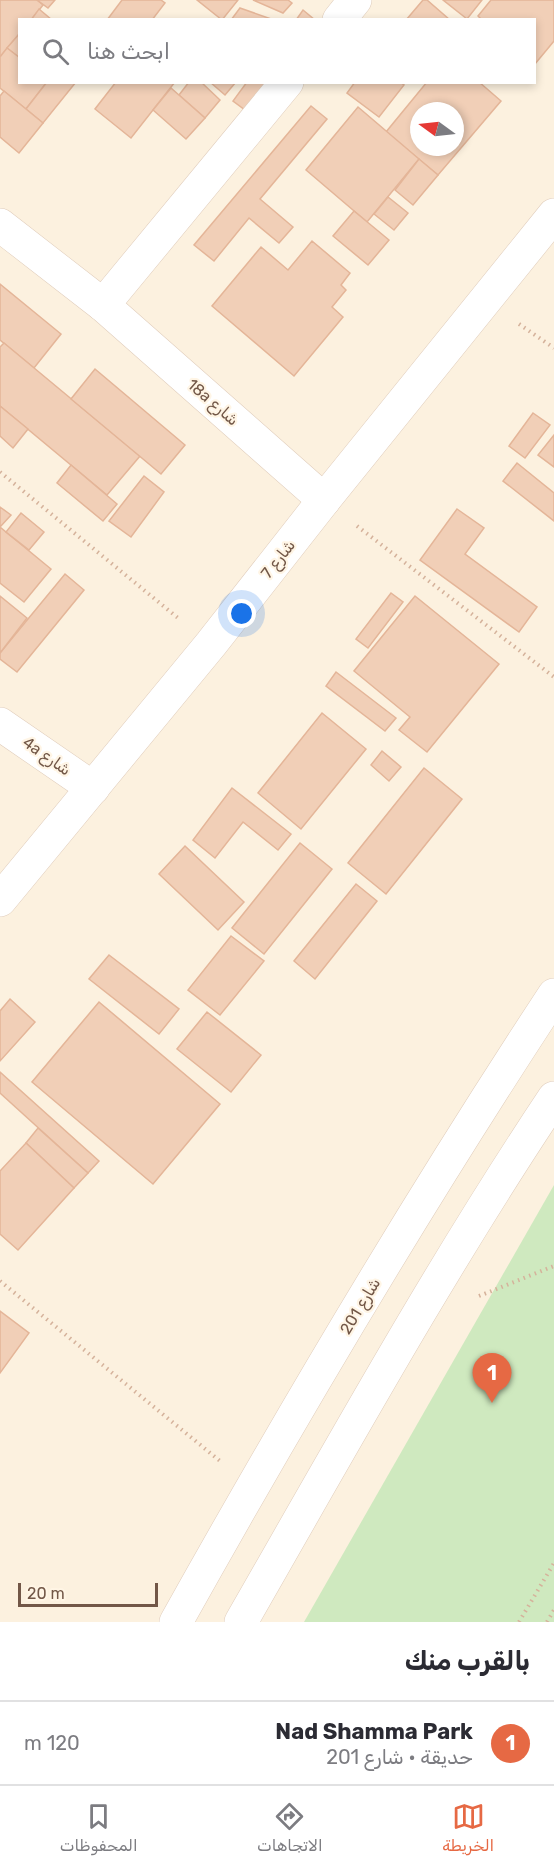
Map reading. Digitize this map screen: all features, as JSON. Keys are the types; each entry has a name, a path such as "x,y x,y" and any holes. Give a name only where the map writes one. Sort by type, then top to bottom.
{"street":[{"path":"341,18 355,0"},
{"path":"103,305 285,84"},
{"name":"شارع 7","path":"0,900 211,645 324,500 554,215"},
{"name":"18a شارع","path":"0,225 103,305 324,500"},
{"name":"4a شارع","path":"0,724 93,788"},
{"name":"شارع 201","path":"176,1622 252,1486 478,1110 554,995"},
{"path":"241,1622 409,1330 554,1098"}],"path":[{"path":"0,472 211,645"},
{"path":"324,500 554,678"},
{"path":"0,1281 252,1486"},
{"path":"519,1622 554,1563"},
{"path":"547,1622 554,1610"}],"green space":[{"path":"554,1185 554,1622 304,1622"}],"building":[{"path":"0,0 37,0 43,5 33,18 18,18 18,35 0,57"},
{"path":"37,0 55,0 48,8"},
{"path":"122,0 161,0 165,3 154,18 108,18"},
{"path":"197,0 238,0 224,18 220,18"},
{"path":"253,0 288,0 292,3 283,13"},
{"path":"423,0 427,0 448,18 408,18"},
{"path":"443,0 482,0 466,18"},
{"path":"491,0 554,0 554,41 536,63 536,18 480,18 478,16"},
{"path":"240,8 268,18 232,18"},
{"path":"39,9 50,18 32,18"},
{"path":"303,10 313,18 297,18"},
{"path":"18,35 18,56 7,48"},
{"path":"7,48 18,56 18,84 45,84 26,109 0,88 0,57"},
{"path":"45,84 74,84 43,123 26,109"},
{"path":"114,84 173,84 131,138 95,109"},
{"path":"187,84 203,84 220,100 205,118 179,95"},
{"path":"212,84 234,84 225,95"},
{"path":"246,84 265,84 245,110 233,101"},
{"path":"354,84 404,85 379,117 347,93"},
{"path":"425,84 481,84 501,101 464,144 464,102 411,102"},
{"path":"171,88 205,118 186,139 153,110"},
{"path":"4,91 43,123 19,153 0,137 0,96"},
{"path":"410,103 410,152 386,132"},
{"path":"311,106 327,119 260,199 293,227 279,243 249,218 214,261 194,245"},
{"path":"358,107 410,151 410,156 419,159 367,222 306,170"},
{"path":"415,156 454,156 438,175"},
{"path":"419,159 438,175 413,205 395,190"},
{"path":"388,197 408,213 394,230 374,214"},
{"path":"354,211 389,240 368,265 333,236"},
{"path":"312,241 350,273 341,285 346,290 332,307 343,317 294,376 212,306 261,247 288,270"},
{"path":"0,284 61,334 34,368 0,340"},
{"path":"4,343 140,456 107,495 0,406 0,347"},
{"path":"95,369 185,445 161,474 71,399"},
{"path":"0,406 28,429 13,448 0,436"},
{"path":"533,413 550,425 525,458 509,446"},
{"path":"554,435 554,467 538,455"},
{"path":"517,463 554,493 554,521 503,481"},
{"path":"71,465 117,504 103,521 57,483"},
{"path":"144,476 164,492 131,537 109,521"},
{"path":"0,507 11,515 0,527"},
{"path":"457,509 484,528 465,554 537,607 519,632 420,560"},
{"path":"21,513 44,532 29,550 6,532"},
{"path":"0,527 51,569 24,602 0,583"},
{"path":"65,574 84,590 17,672 0,659 0,653"},
{"path":"391,593 403,602 368,648 356,639"},
{"path":"0,596 27,618 0,653"},
{"path":"415,596 499,664 427,752 399,730 410,717 354,671"},
{"path":"336,672 396,718 385,731 326,686"},
{"path":"322,713 366,749 301,829 258,793"},
{"path":"382,751 401,767 389,781 371,765"},
{"path":"424,768 462,799 386,894 348,863"},
{"path":"232,788 291,834 278,850 243,822 215,858 193,840"},
{"path":"300,843 332,869 264,954 232,928"},
{"path":"185,846 244,902 218,930 159,874"},
{"path":"356,884 377,901 315,979 294,961"},
{"path":"231,936 264,961 220,1015 188,990"},
{"path":"109,955 179,1009 159,1034 89,979"},
{"path":"10,999 35,1022 0,1061 0,1011"},
{"path":"99,1002 220,1104 153,1184 32,1082"},
{"path":"207,1012 261,1055 231,1092 177,1049"},
{"path":"0,1072 99,1161 88,1173 0,1093"},
{"path":"38,1128 88,1173 74,1188 26,1143"},
{"path":"26,1143 74,1188 18,1250 0,1234 0,1171"},
{"path":"0,1311 29,1333 0,1373"}],"place":[{"name":"Nad Shamma Park","path":"492,1403"}]}
